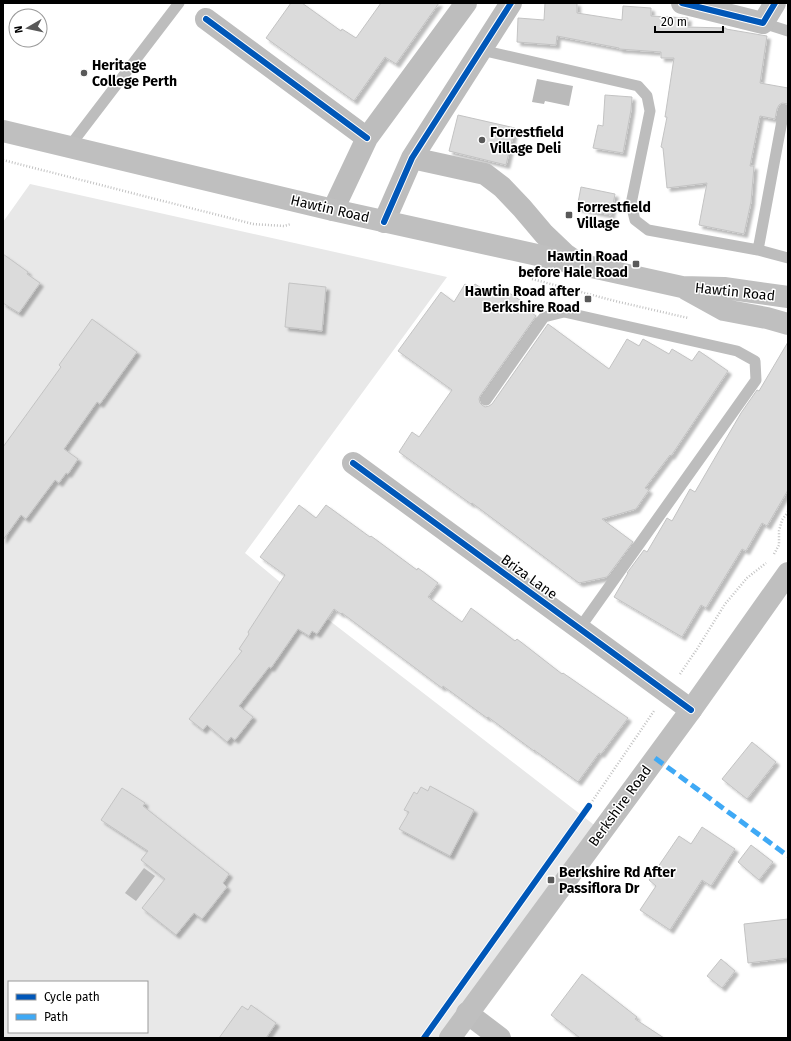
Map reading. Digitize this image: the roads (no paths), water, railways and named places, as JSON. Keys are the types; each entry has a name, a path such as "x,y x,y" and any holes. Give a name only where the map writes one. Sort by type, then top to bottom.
{"main road":[{"name":"Hawtin Road","path":"3,132 384,222 682,287 724,288 788,297"},
{"name":"Hawtin Road","path":"682,287 724,310 767,318 788,324"},
{"name":"Berkshire Road","path":"450,1038 691,710 788,573"}],"street":[{"path":"333,210 367,138 466,3"},
{"path":"384,222 412,158 511,3"},
{"path":"682,3 763,23 775,3"},
{"path":"206,18 367,138"},
{"path":"412,158 485,174 502,187 544,234 565,254 582,265"},
{"name":"Briza Lane","path":"353,463 691,710"},
{"path":"467,1014 500,1038"}],"lane":[{"path":"68,147 178,3"},
{"path":"763,23 788,31"},
{"path":"481,50 638,86 648,96 650,111 631,204 635,220 648,230 758,250 788,258"},
{"path":"758,250 784,110"},
{"path":"486,400 544,316 564,312 737,351 755,361 756,380 579,628"}],"place":[{"name":"Heritage College Perth","path":"84,73"},
{"name":"Forrestfield Village Deli","path":"482,140"},
{"name":"Forrestfield Village","path":"569,215"},
{"name":"Hawtin Road before Hale Road","path":"636,264"},
{"name":"Hawtin Road after Berkshire Road","path":"588,299"},
{"name":"Berkshire Rd After Passiflora Dr","path":"551,880"}]}
